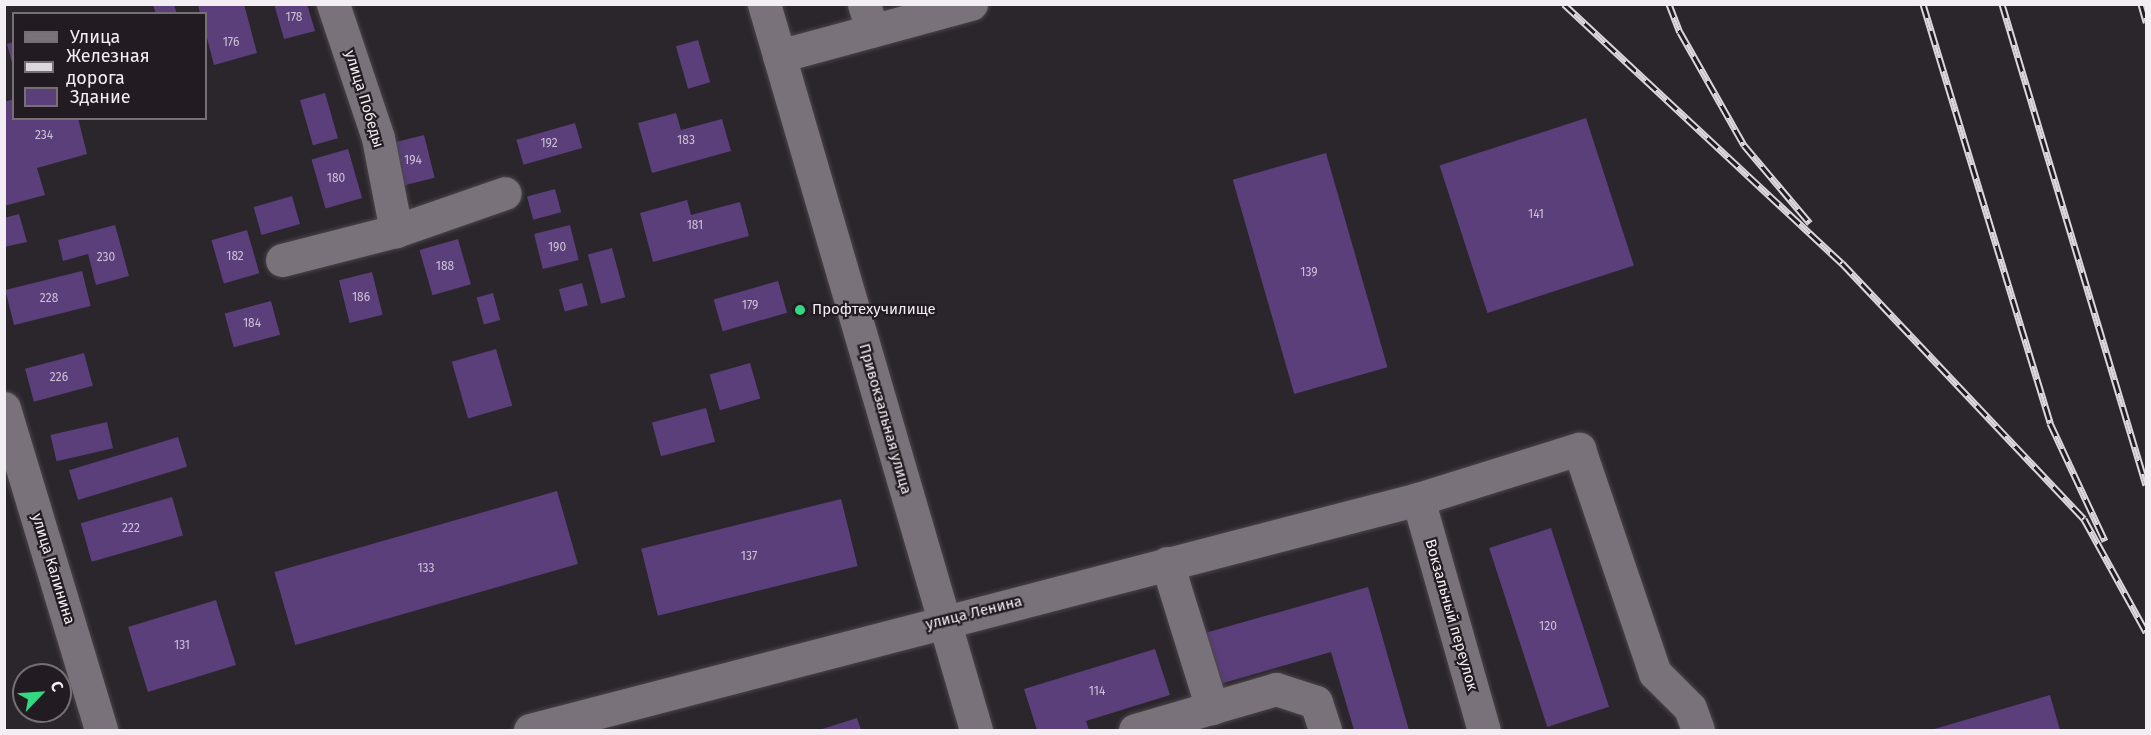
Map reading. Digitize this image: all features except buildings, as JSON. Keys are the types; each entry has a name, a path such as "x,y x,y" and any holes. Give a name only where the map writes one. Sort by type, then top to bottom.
{"street":[{"name":"улица Победы","path":"333,4 378,138 396,231"},
{"name":"Привокзальная улица","path":"764,4 976,730"},
{"path":"779,56 868,18 971,4"},
{"path":"282,260 396,231 505,193"},
{"name":"улица Калинина","path":"4,408 101,730"},
{"name":"улица Ленина","path":"530,730 943,620 1418,499 1579,449 1655,673 1690,708 1698,730"},
{"name":"Вокзальный переулок","path":"1418,499 1484,730"},
{"path":"1167,563 1212,708"},
{"path":"1135,730 1276,689 1316,702 1325,730"}],"railway":[{"path":"1564,4 1842,263 2084,519 2146,632"},
{"path":"1669,4 1680,32 1744,145 1810,223"},
{"path":"1923,4 2050,423 2105,541"},
{"path":"2002,4 2146,485"},
{"path":"2141,4 2146,22"}],"place":[{"name":"Профтехучилище","path":"800,310"}]}
